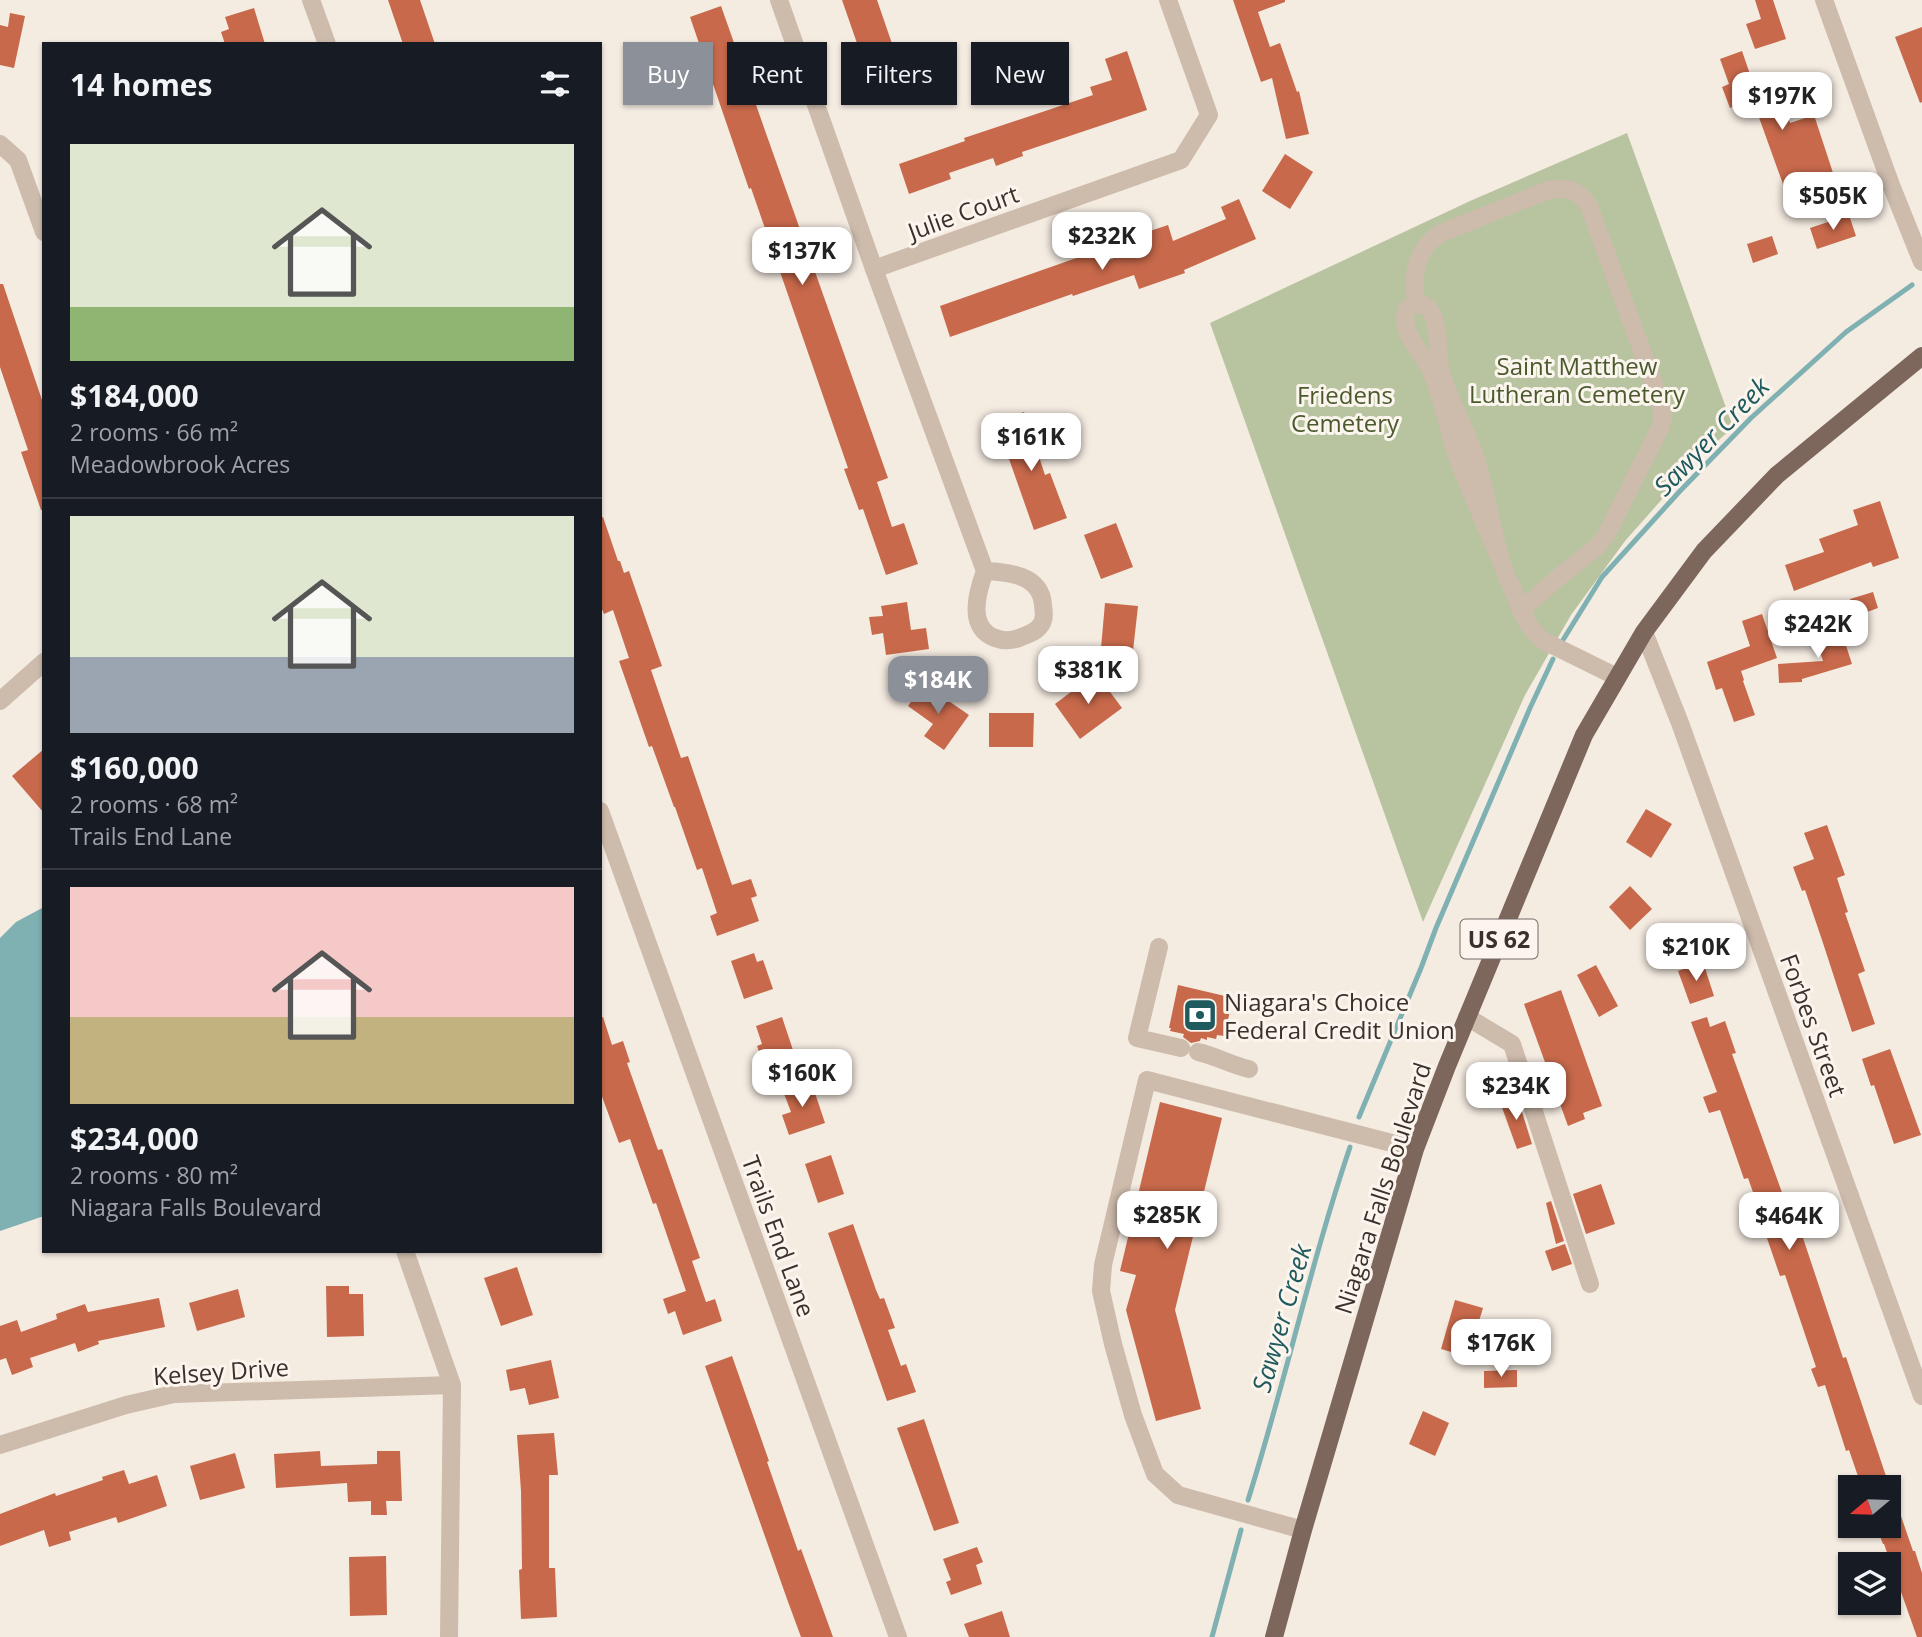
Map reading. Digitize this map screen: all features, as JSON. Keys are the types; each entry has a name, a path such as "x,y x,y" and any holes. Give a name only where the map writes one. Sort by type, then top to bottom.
{"main road":[{"name":"Niagara Falls Boulevard","path":"1274,1637 1415,1149 1584,735 1644,632 1703,551 1777,475 1922,356"}],"street":[{"path":"311,0 326,42"},
{"path":"779,0 874,270 985,571 977,593 980,626 993,637 1009,642 1040,627 1044,618 1043,596 1030,580 1009,572 985,571"},
{"name":"Julie Court","path":"874,270 1181,160 1209,115 1168,0"},
{"path":"1824,0 1922,262"},
{"path":"0,144 18,160 42,226"},
{"path":"1416,304 1416,265 1429,241 1439,234 1548,190 1572,190 1582,195 1589,206 1660,400 1663,419 1660,428 1606,536 1591,553 1521,610"},
{"path":"1501,561 1480,473 1441,370 1434,319 1429,308 1416,304 1406,310 1405,327 1432,373 1461,466 1521,610 1532,631 1542,640 1617,677"},
{"name":"Forbes Street","path":"1644,632 1685,736 1922,1396"},
{"path":"0,701 42,664"},
{"name":"Trails End Lane","path":"602,817 898,1637"},
{"path":"1159,947 1137,1038 1215,1056 1228,1064 1249,1069"},
{"path":"1467,1017 1512,1044 1590,1284"},
{"path":"1303,1530 1178,1495 1155,1474 1133,1415 1101,1291 1103,1265 1147,1080 1415,1149"},
{"path":"406,1253 452,1385 449,1637"},
{"name":"Kelsey Drive","path":"0,1446 126,1405 174,1394 452,1385"}],"green space":[{"path":"1627,133 1733,427 1695,462 1625,541 1571,615 1525,695 1423,922 1210,323 1470,201"}],"water":[{"path":"42,908 42,1217 0,1231 0,938 16,922"}],"building":[{"path":"388,0 420,0 434,42 402,42"},
{"path":"842,0 877,0 891,42 857,42"},
{"path":"1233,0 1285,0 1258,12 1270,47 1280,43 1297,92 1299,91 1309,134 1286,139 1272,78 1261,82"},
{"path":"1755,0 1773,0 1786,39 1755,49 1746,24 1761,19"},
{"path":"721,6 734,42 727,42 727,105 756,105 888,478 877,482 892,527 904,523 918,564 886,575 863,509 859,510 844,469 848,468 713,84 713,42 699,42 690,17"},
{"path":"254,8 264,42 224,42 221,32 229,29 225,17"},
{"path":"10,13 25,16 14,68 0,65 0,25 8,27"},
{"path":"1922,27 1922,102 1920,103 1895,37"},
{"path":"1127,51 1147,110 1022,152 1023,156 996,166 993,158 949,173 951,179 909,194 899,164 965,141 964,138 1093,95 1090,87 1112,80 1105,59"},
{"path":"1742,51 1755,89 1776,82 1790,123 1814,115 1837,185 1789,201 1756,109 1749,112 1746,102 1730,108 1722,87 1729,84 1720,59"},
{"path":"1285,154 1313,172 1290,209 1262,191"},
{"path":"1239,199 1256,239 1184,270 1185,273 1139,289 1134,275 950,337 940,306 1102,249 1106,261 1151,245 1147,232 1168,225 1173,241 1226,219 1221,207"},
{"path":"1849,215 1856,236 1817,249 1810,228"},
{"path":"1772,236 1778,254 1753,263 1747,244"},
{"path":"0,284 3,284 42,400 42,510 21,452 28,450 0,367"},
{"path":"1024,412 1045,475 1050,473 1067,518 1034,530 996,422"},
{"path":"1880,501 1899,558 1873,567 1871,562 1794,591 1785,565 1824,552 1819,539 1858,525 1853,510"},
{"path":"602,517 624,573 629,571 662,666 651,670 681,758 688,756 732,885 751,879 757,896 751,898 759,921 717,936 710,916 717,913 702,868 697,870 619,661 629,658 613,610 604,614 602,609"},
{"path":"1116,523 1133,567 1101,579 1084,535"},
{"path":"1873,592 1878,608 1856,616 1850,599"},
{"path":"907,602 911,630 926,628 929,649 886,655 883,633 872,635 869,617 883,616 881,606"},
{"path":"1105,603 1138,606 1133,651 1101,648"},
{"path":"1762,614 1777,658 1741,671 1755,715 1734,722 1722,688 1716,690 1707,662 1750,646 1742,621"},
{"path":"1841,630 1852,664 1802,679 1802,682 1779,683 1778,664 1823,661 1816,639"},
{"path":"1096,673 1122,708 1080,739 1055,704"},
{"path":"924,684 969,715 944,750 924,736 933,724 908,706"},
{"path":"989,713 1034,713 1033,747 989,747"},
{"path":"42,751 42,811 12,776"},
{"path":"1646,809 1672,824 1651,858 1626,842"},
{"path":"1827,825 1845,875 1837,878 1848,912 1845,913 1865,971 1858,974 1875,1024 1852,1032 1805,890 1802,891 1793,867 1814,859 1804,833"},
{"path":"1630,886 1652,909 1630,930 1609,907"},
{"path":"754,953 757,962 763,960 773,989 744,999 731,961"},
{"path":"1703,962 1714,996 1690,1004 1678,971"},
{"path":"1596,965 1618,1006 1599,1017 1577,975"},
{"name":"Niagara's Choice Federal Credit Union","path":"1178,985 1225,996 1224,1001 1232,1003 1224,1036 1217,1035 1216,1039 1207,1037 1207,1040 1201,1038 1200,1041 1191,1043 1183,1037 1184,1034 1170,1031"},
{"path":"1561,990 1602,1106 1583,1113 1585,1119 1568,1126 1524,1004"},
{"path":"602,1017 612,1045 623,1041 630,1062 627,1063 658,1150 662,1149 700,1258 692,1261 706,1302 715,1299 722,1321 683,1335 675,1311 668,1314 663,1299 686,1291 656,1203 653,1204 630,1139 619,1143 602,1096"},
{"path":"782,1017 795,1056 765,1067 757,1046 762,1044 756,1026"},
{"path":"1707,1017 1710,1027 1725,1021 1736,1053 1732,1054 1784,1198 1776,1201 1787,1230 1799,1226 1886,1475 1858,1475 1849,1450 1846,1451 1825,1385 1818,1387 1811,1369 1816,1367 1785,1275 1780,1276 1748,1178 1744,1179 1720,1110 1709,1113 1703,1097 1717,1092 1691,1022"},
{"path":"1890,1049 1921,1135 1894,1144 1862,1059"},
{"path":"811,1081 825,1123 789,1135 782,1115 791,1112 783,1091"},
{"path":"1517,1096 1532,1144 1517,1149 1500,1102"},
{"path":"1160,1102 1222,1118 1175,1310 1201,1409 1156,1421 1126,1310 1136,1275 1120,1271"},
{"path":"831,1155 844,1194 818,1203 805,1164"},
{"path":"1601,1184 1615,1224 1586,1234 1573,1194"},
{"path":"1551,1201 1564,1241 1556,1244 1546,1203"},
{"path":"853,1224 876,1290 880,1299 884,1298 895,1328 888,1330 901,1366 906,1364 916,1392 887,1401 828,1233"},
{"path":"1565,1244 1572,1264 1552,1271 1545,1251"},
{"path":"517,1267 533,1315 501,1326 484,1278"},
{"path":"326,1286 349,1286 349,1294 363,1294 364,1336 327,1337"},
{"path":"238,1289 245,1317 197,1331 189,1303"},
{"path":"159,1298 165,1327 98,1341 99,1344 78,1352 75,1343 30,1358 33,1367 12,1375 6,1358 0,1360 0,1326 17,1320 21,1332 57,1319 56,1314 85,1304 88,1312"},
{"path":"1455,1300 1483,1308 1468,1357 1441,1349"},
{"path":"732,1356 798,1551 801,1549 833,1637 801,1637 787,1599 705,1366"},
{"path":"551,1360 559,1398 529,1405 525,1388 510,1391 506,1370"},
{"path":"1517,1370 1517,1387 1484,1388 1484,1371"},
{"path":"1423,1411 1449,1423 1435,1456 1409,1444"},
{"path":"924,1419 959,1523 934,1531 897,1428"},
{"path":"554,1433 558,1475 549,1475 549,1568 555,1568 557,1617 521,1619 521,1491 517,1435"},
{"path":"320,1451 321,1466 377,1464 377,1451 400,1451 402,1501 386,1501 387,1515 371,1515 371,1501 348,1502 347,1483 276,1488 274,1454"},
{"path":"235,1453 245,1488 200,1500 190,1466"},
{"path":"124,1470 129,1484 157,1475 167,1506 118,1523 116,1517 69,1532 71,1540 49,1547 44,1530 0,1546 0,1514 55,1493 56,1496 103,1480 102,1477"},
{"path":"1901,1516 1922,1573 1922,1637 1917,1637 1901,1592 1901,1552 1887,1552 1881,1538 1901,1538"},
{"path":"977,1547 983,1562 976,1565 982,1584 951,1595 946,1582 951,1580 943,1559"},
{"path":"386,1556 387,1615 350,1616 349,1557"},
{"path":"1002,1611 1010,1637 969,1637 964,1624"}],"waterway":[{"name":"Sawyer Creek","path":"1563,640 1602,577 1751,418 1846,332 1912,285"},
{"name":"Sawyer Creek","path":"1359,1117 1436,928 1553,659"},
{"name":"Sawyer Creek","path":"1248,1500 1350,1147"},
{"name":"Sawyer Creek","path":"1212,1637 1241,1530"}],"place":[{"name":"Niagara's Choice Federal Credit Union","path":"1200,1015"}],"park label":[{"name":"Saint Matthew Lutheran Cemetery","path":"1577,379"},
{"name":"Friedens Cemetery","path":"1345,408"}]}
